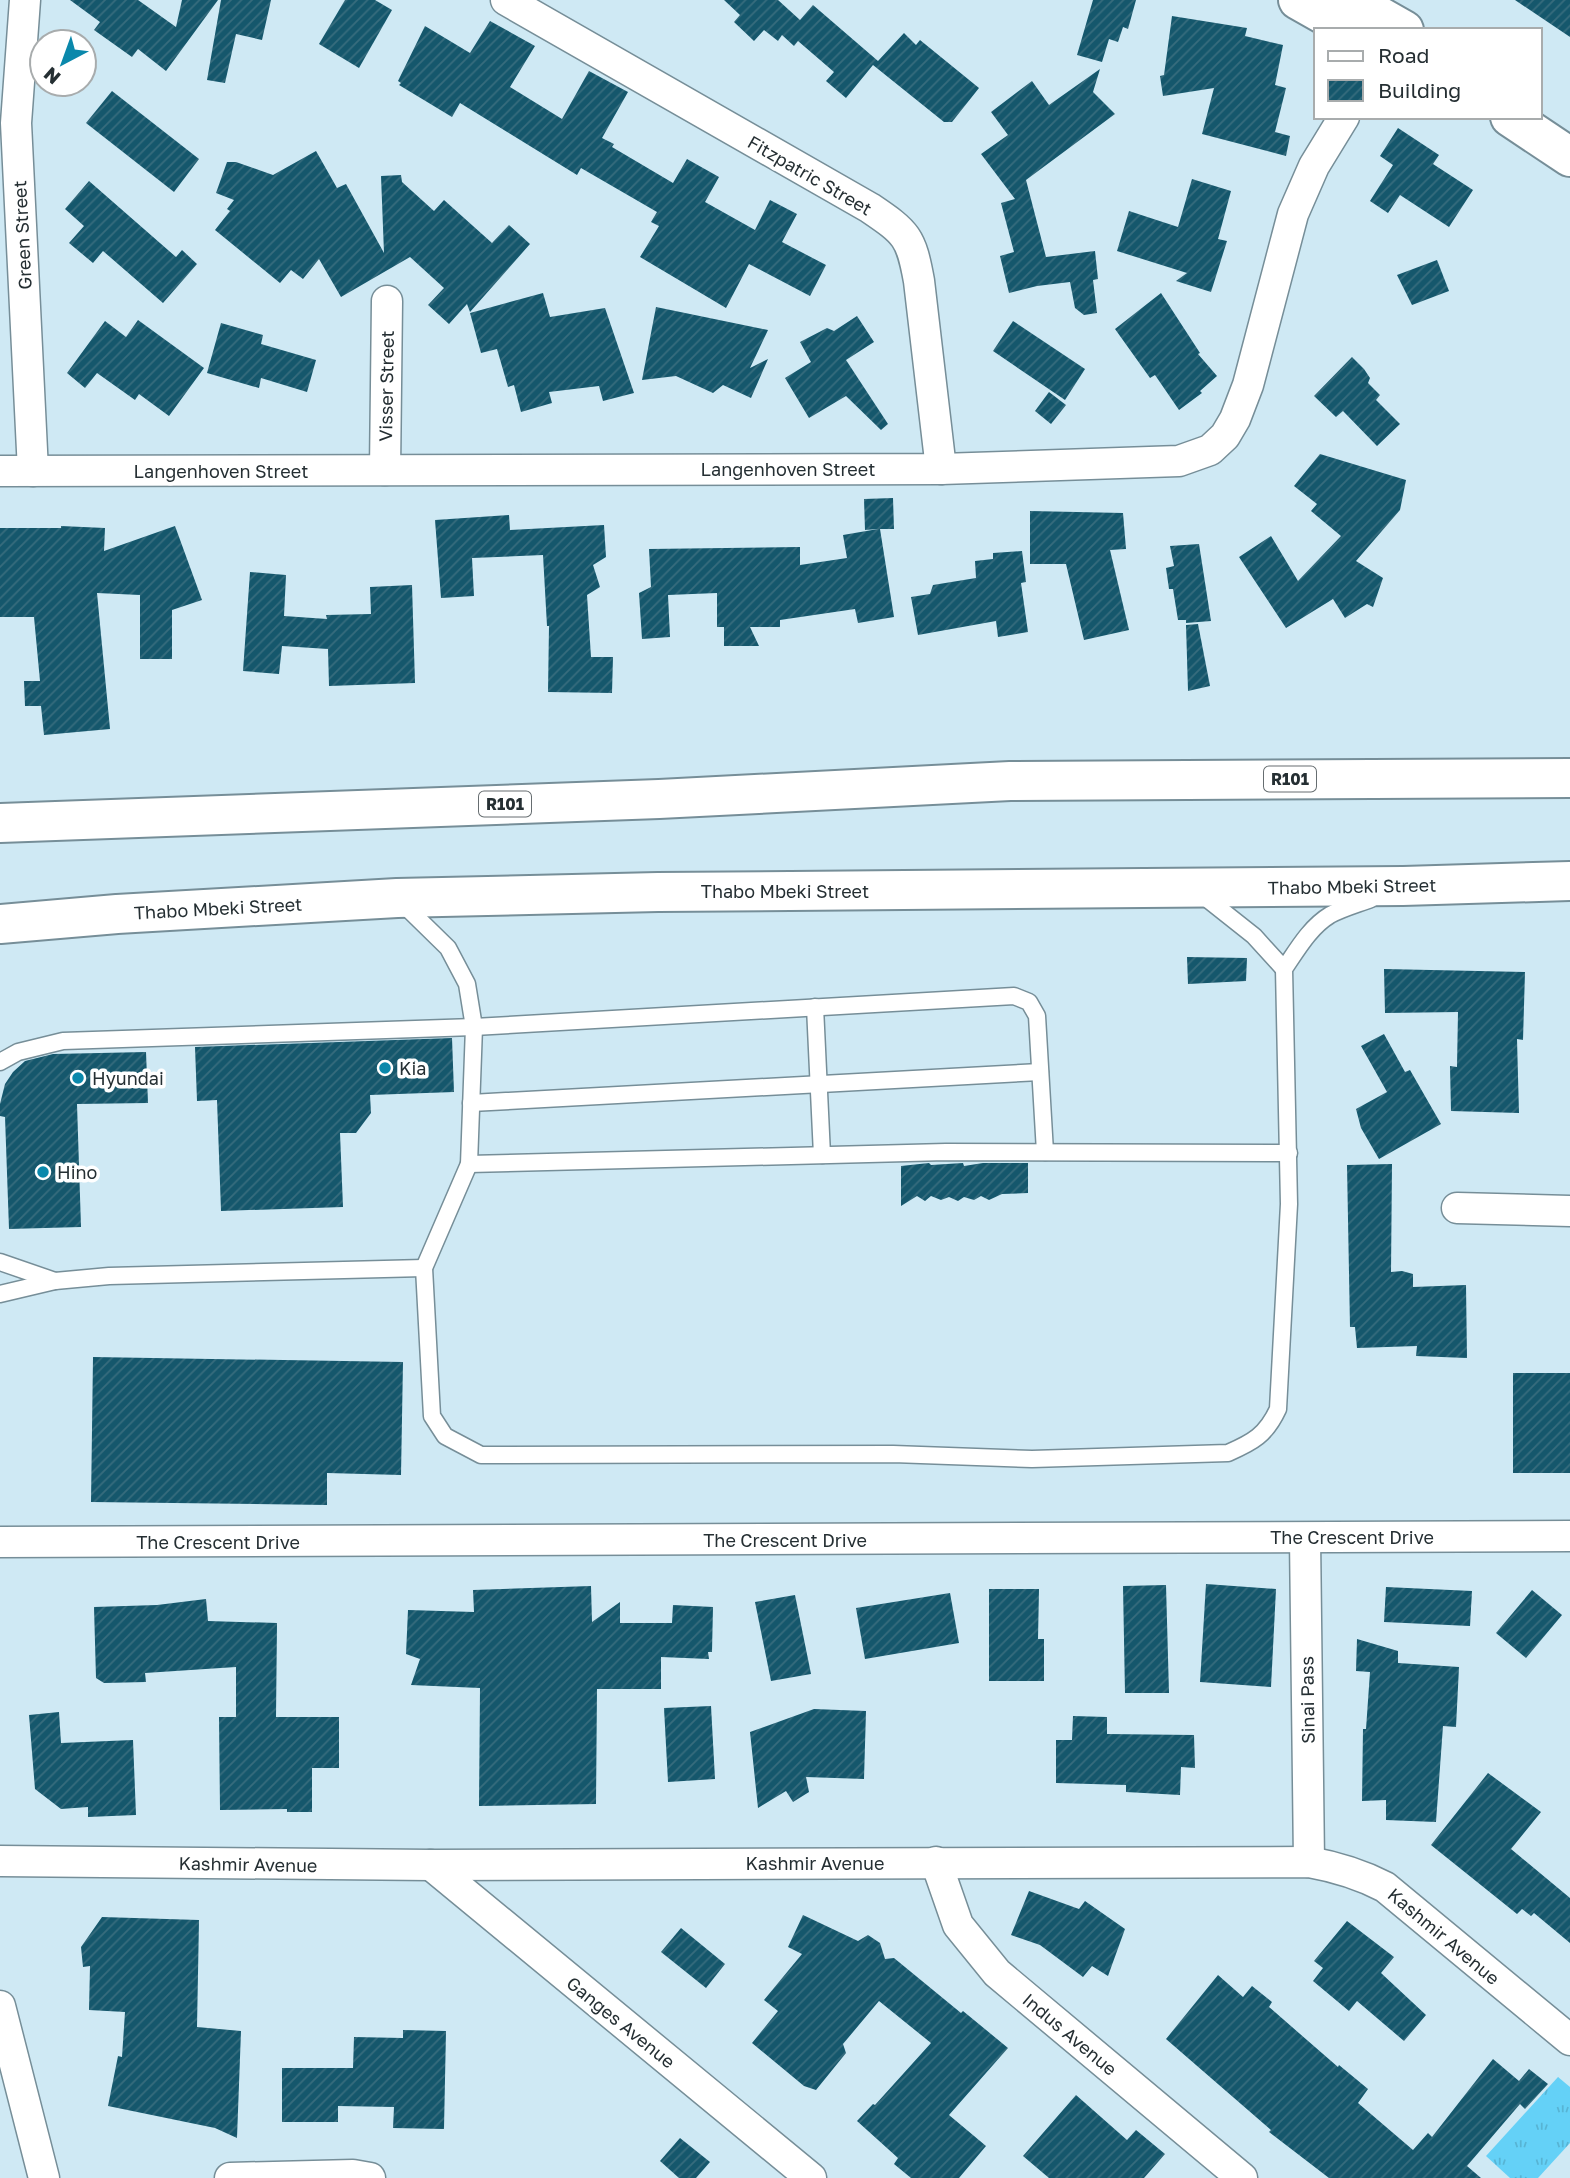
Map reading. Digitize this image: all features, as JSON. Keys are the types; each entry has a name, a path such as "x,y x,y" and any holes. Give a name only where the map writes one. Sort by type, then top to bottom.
{"main road":[{"path":"1298,0 1347,28"},
{"path":"1351,0 1400,28"},
{"path":"1542,108 1570,126"},
{"path":"1513,119 1570,157"},
{"name":"R101","path":"0,823 659,799 1010,781 1570,778"},
{"name":"Thabo Mbeki Street","path":"0,924 117,914 397,898 685,891 1403,886 1570,881"}],"street":[{"name":"Green Street","path":"25,0 16,123 33,471"},
{"name":"Fitzpatric Street","path":"506,0 870,208 906,236 913,251 919,281 941,469"},
{"name":"Langenhoven Street","path":"0,471 941,469 1179,461 1210,450 1225,436 1236,419 1248,385 1293,214 1303,187 1344,119"},
{"name":"Visser Street","path":"385,470 387,301"},
{"path":"1457,1208 1570,1211"},
{"name":"The Crescent Drive","path":"0,1542 1570,1536"},
{"name":"Sinai Pass","path":"1305,1538 1309,1862"},
{"name":"Kashmir Avenue","path":"0,1861 431,1865 1309,1862 1359,1873 1385,1887 1570,2040"},
{"name":"Indus Avenue","path":"936,1862 958,1925 997,1973 1242,2178"},
{"name":"Ganges Avenue","path":"431,1865 811,2178"},
{"path":"0,2006 44,2178"},
{"path":"230,2178 353,2175 370,2178"}],"lane":[{"path":"397,898 448,948 467,984 474,1027 469,1164 425,1268 432,1416 445,1436 481,1455 893,1454 1032,1459 1228,1453 1262,1435 1271,1425 1278,1409 1289,1204 1284,969 1304,940 1331,914 1403,886"},
{"path":"1193,888 1254,936 1284,969"},
{"path":"0,1062 18,1052 63,1041 474,1027 1014,996 1029,1002 1037,1016 1045,1152"},
{"path":"815,1007 822,1154"},
{"path":"471,1103 1040,1072"},
{"path":"469,1164 822,1154 1289,1153"},
{"path":"0,1262 55,1282"},
{"path":"0,1294 55,1282 108,1276 425,1268"}],"green space":[{"path":"1558,2077 1570,2087 1570,2143 1538,2178 1510,2178 1486,2156"}],"building":[{"path":"70,0 138,0 176,27 182,0 218,0 166,71 138,49 132,57 98,33 98,28 96,28 100,22"},
{"path":"221,0 271,0 262,40 236,34 225,83 207,80"},
{"path":"345,0 375,0 392,10 359,68 319,44"},
{"path":"724,0 778,0 800,20 813,5 878,61 904,33 916,45 920,40 979,88 952,122 944,122 873,65 846,98 826,81 834,72 798,41 794,46 782,35 778,41 764,30 754,41 734,22 740,15"},
{"path":"1093,0 1136,0 1128,29 1123,27 1118,42 1109,39 1102,62 1077,55"},
{"path":"1515,0 1570,0 1570,37"},
{"path":"1172,16 1247,28 1245,36 1283,45 1275,85 1286,88 1275,132 1290,136 1286,156 1202,134 1214,88 1163,96 1160,76 1164,75"},
{"path":"490,21 535,46 510,87 562,119 589,71 628,92 602,138 614,144 612,147 673,183 687,159 719,177 705,202 755,230 770,200 797,214 782,242 826,265 810,296 749,264 726,308 640,257 659,226 651,222 657,212 581,168 577,175 460,103 452,117 399,85 401,83 398,81 425,26 470,53"},
{"path":"1100,69 1093,92 1115,114 1026,180 1046,257 1095,251 1098,279 1093,280 1097,313 1084,315 1075,308 1070,282 1009,293 1000,256 1014,252 1001,203 1015,199 981,154 1008,135 991,112 1032,81 1049,105"},
{"path":"112,91 199,159 174,192 86,123"},
{"path":"1398,128 1439,155 1433,164 1473,190 1449,227 1400,195 1388,213 1370,201 1393,165 1380,156"},
{"path":"316,151 337,188 346,184 384,253 381,176 401,175 402,182 434,211 444,200 492,243 509,225 530,244 470,312 467,304 449,324 428,305 444,288 410,257 341,297 319,259 303,279 291,270 280,283 215,230 230,211 227,209 234,200 216,193 227,162 236,162 273,175"},
{"path":"1192,179 1231,191 1218,239 1227,241 1211,292 1176,281 1187,273 1117,251 1129,211 1178,227"},
{"path":"89,181 176,257 182,250 197,264 163,303 103,251 93,263 69,243 84,226 65,209"},
{"path":"1437,260 1449,291 1412,305 1397,275"},
{"path":"543,293 550,317 605,308 634,393 603,401 599,386 549,392 552,403 521,412 514,385 508,387 497,349 481,353 470,313"},
{"path":"1161,293 1200,353 1198,354 1217,376 1200,391 1202,393 1179,410 1155,375 1150,378 1115,329"},
{"path":"656,307 768,330 750,368 768,359 751,398 723,385 713,393 676,376 642,380"},
{"path":"857,316 874,342 846,360 888,424 881,430 846,396 809,418 785,378 811,362 800,342 827,328 834,331"},
{"path":"138,320 204,368 169,416 139,394 135,400 97,373 85,388 67,373 105,321 126,337"},
{"path":"1013,321 1085,369 1065,400 993,351"},
{"path":"221,323 263,335 261,344 316,360 307,392 261,378 259,388 207,373"},
{"path":"1352,357 1370,378 1368,383 1380,395 1376,400 1400,424 1377,446 1343,411 1336,417 1314,396"},
{"path":"1049,392 1066,405 1051,424 1035,411"},
{"path":"1320,454 1406,480 1400,510 1356,561 1383,578 1373,607 1367,604 1345,618 1333,599 1286,628 1239,557 1271,536 1298,581 1341,536 1311,511 1317,504 1294,486"},
{"path":"893,498 894,529 880,529 894,617 858,623 855,609 780,620 780,627 750,627 759,646 724,646 724,627 717,627 717,593 668,595 670,637 642,639 639,593 651,587 649,549 800,547 800,565 847,558 843,535 878,529 865,530 864,499"},
{"path":"1030,511 1123,513 1126,549 1110,550 1129,630 1084,640 1066,564 1030,564"},
{"path":"509,515 510,530 604,525 606,557 593,565 600,587 587,595 591,657 613,657 612,693 548,692 549,626 543,555 472,558 474,596 441,598 435,520"},
{"path":"175,526 202,600 172,610 172,659 140,659 140,595 97,593 110,729 44,735 41,706 25,706 24,681 40,681 34,617 0,617 0,528 105,528 104,551"},
{"path":"1199,544 1211,621 1186,623 1186,620 1178,620 1166,568 1174,566 1170,546"},
{"path":"1022,551 1026,582 1021,583 1028,632 998,637 996,621 918,635 911,597 930,594 933,585 976,578 975,561 993,559 993,553"},
{"path":"250,572 286,575 284,616 327,619 326,615 371,614 370,587 412,585 415,683 329,686 328,649 282,646 279,674 243,671"},
{"path":"1198,624 1210,686 1188,691 1186,625"},
{"path":"1187,957 1247,958 1246,981 1188,984"},
{"path":"1384,969 1525,972 1523,1040 1517,1039 1519,1113 1451,1111 1450,1066 1457,1067 1458,1012 1385,1013"},
{"path":"1384,1034 1405,1072 1410,1070 1441,1124 1379,1159 1361,1128 1356,1109 1387,1092 1361,1046"},
{"path":"452,1038 454,1092 370,1095 371,1113 356,1133 340,1133 343,1207 221,1211 217,1100 197,1101 195,1047"},
{"path":"146,1052 148,1103 77,1104 81,1227 9,1229 5,1117 0,1116 0,1104 5,1084 13,1072 25,1061 53,1054"},
{"path":"963,1163 964,1166 983,1163 1028,1163 1028,1193 1002,1194 989,1200 981,1196 974,1200 964,1197 958,1201 949,1197 941,1200 931,1196 925,1201 917,1196 901,1206 901,1166"},
{"path":"1392,1164 1391,1272 1413,1274 1413,1287 1466,1285 1467,1358 1416,1356 1417,1346 1357,1348 1355,1327 1350,1327 1347,1165"},
{"path":"93,1357 403,1362 401,1475 327,1473 327,1505 91,1502"},
{"path":"1513,1373 1570,1373 1570,1473 1513,1473"},
{"path":"1206,1584 1276,1589 1271,1687 1200,1682"},
{"path":"1166,1585 1169,1693 1125,1693 1123,1586"},
{"path":"591,1586 592,1622 620,1602 620,1623 672,1623 673,1605 713,1607 712,1652 708,1652 709,1659 661,1657 661,1689 597,1689 596,1804 479,1806 480,1688 411,1685 420,1659 406,1654 408,1610 474,1612 473,1590"},
{"path":"1386,1587 1472,1591 1470,1626 1384,1622"},
{"path":"989,1589 1039,1589 1038,1639 1044,1639 1044,1681 989,1681"},
{"path":"1532,1590 1562,1615 1526,1658 1496,1633"},
{"path":"950,1593 959,1643 865,1659 856,1608"},
{"path":"795,1595 811,1674 771,1681 755,1602"},
{"path":"206,1599 208,1621 277,1623 276,1717 339,1717 339,1768 312,1768 312,1812 287,1812 287,1809 220,1810 219,1717 236,1717 236,1667 145,1673 146,1682 104,1683 96,1678 94,1607 157,1605"},
{"path":"1357,1639 1398,1651 1398,1663 1459,1667 1456,1727 1443,1726 1436,1822 1386,1820 1386,1800 1362,1801 1363,1729 1366,1729 1370,1672 1356,1671"},
{"path":"711,1706 715,1779 668,1782 664,1708"},
{"path":"814,1709 866,1711 864,1779 806,1777 809,1792 793,1802 786,1791 758,1808 750,1732"},
{"path":"59,1712 61,1743 133,1740 136,1815 88,1817 88,1807 61,1809 35,1789 29,1715"},
{"path":"1073,1716 1107,1717 1107,1734 1194,1735 1195,1768 1181,1767 1180,1795 1126,1792 1126,1785 1056,1783 1056,1740 1072,1740"},
{"path":"1488,1773 1541,1812 1511,1849 1570,1898 1570,1943 1534,1913 1531,1916 1522,1909 1517,1914 1431,1845"},
{"path":"1029,1891 1079,1909 1085,1901 1125,1929 1108,1976 1092,1966 1083,1977 1040,1945 1011,1935"},
{"path":"803,1915 858,1941 868,1935 880,1943 885,1959 894,1958 1008,2048 949,2115 986,2146 959,2178 911,2178 894,2164 898,2158 857,2121 931,2043 879,2001 843,2044 846,2053 816,2090 804,2086 752,2043 778,2011 764,2000 802,1954 788,1947"},
{"path":"102,1917 199,1920 197,2027 241,2031 237,2138 215,2128 108,2106 118,2056 122,2057 125,2012 89,2010 90,1966 83,1967 81,1947"},
{"path":"1347,1921 1394,1957 1381,1973 1426,2015 1404,2041 1357,2001 1349,2011 1313,1981 1323,1968 1314,1961"},
{"path":"681,1928 725,1964 706,1988 661,1952"},
{"path":"1218,1975 1243,1997 1252,1986 1272,2002 1269,2007 1338,2067 1339,2065 1368,2089 1358,2103 1413,2150 1428,2133 1432,2137 1493,2059 1519,2081 1529,2069 1548,2084 1525,2109 1520,2104 1467,2166 1481,2178 1329,2178 1269,2132 1271,2130 1166,2039"},
{"path":"403,2030 446,2031 444,2129 393,2128 394,2107 338,2106 338,2122 282,2122 282,2068 353,2068 354,2037 403,2038"},
{"path":"1076,2095 1127,2140 1136,2130 1165,2154 1144,2178 1049,2178 1023,2156"},
{"path":"680,2138 710,2162 696,2178 679,2178 660,2161"}],"place":[{"name":"Kia","path":"385,1068"},
{"name":"Hyundai","path":"78,1078"},
{"name":"Hino","path":"43,1172"}]}
